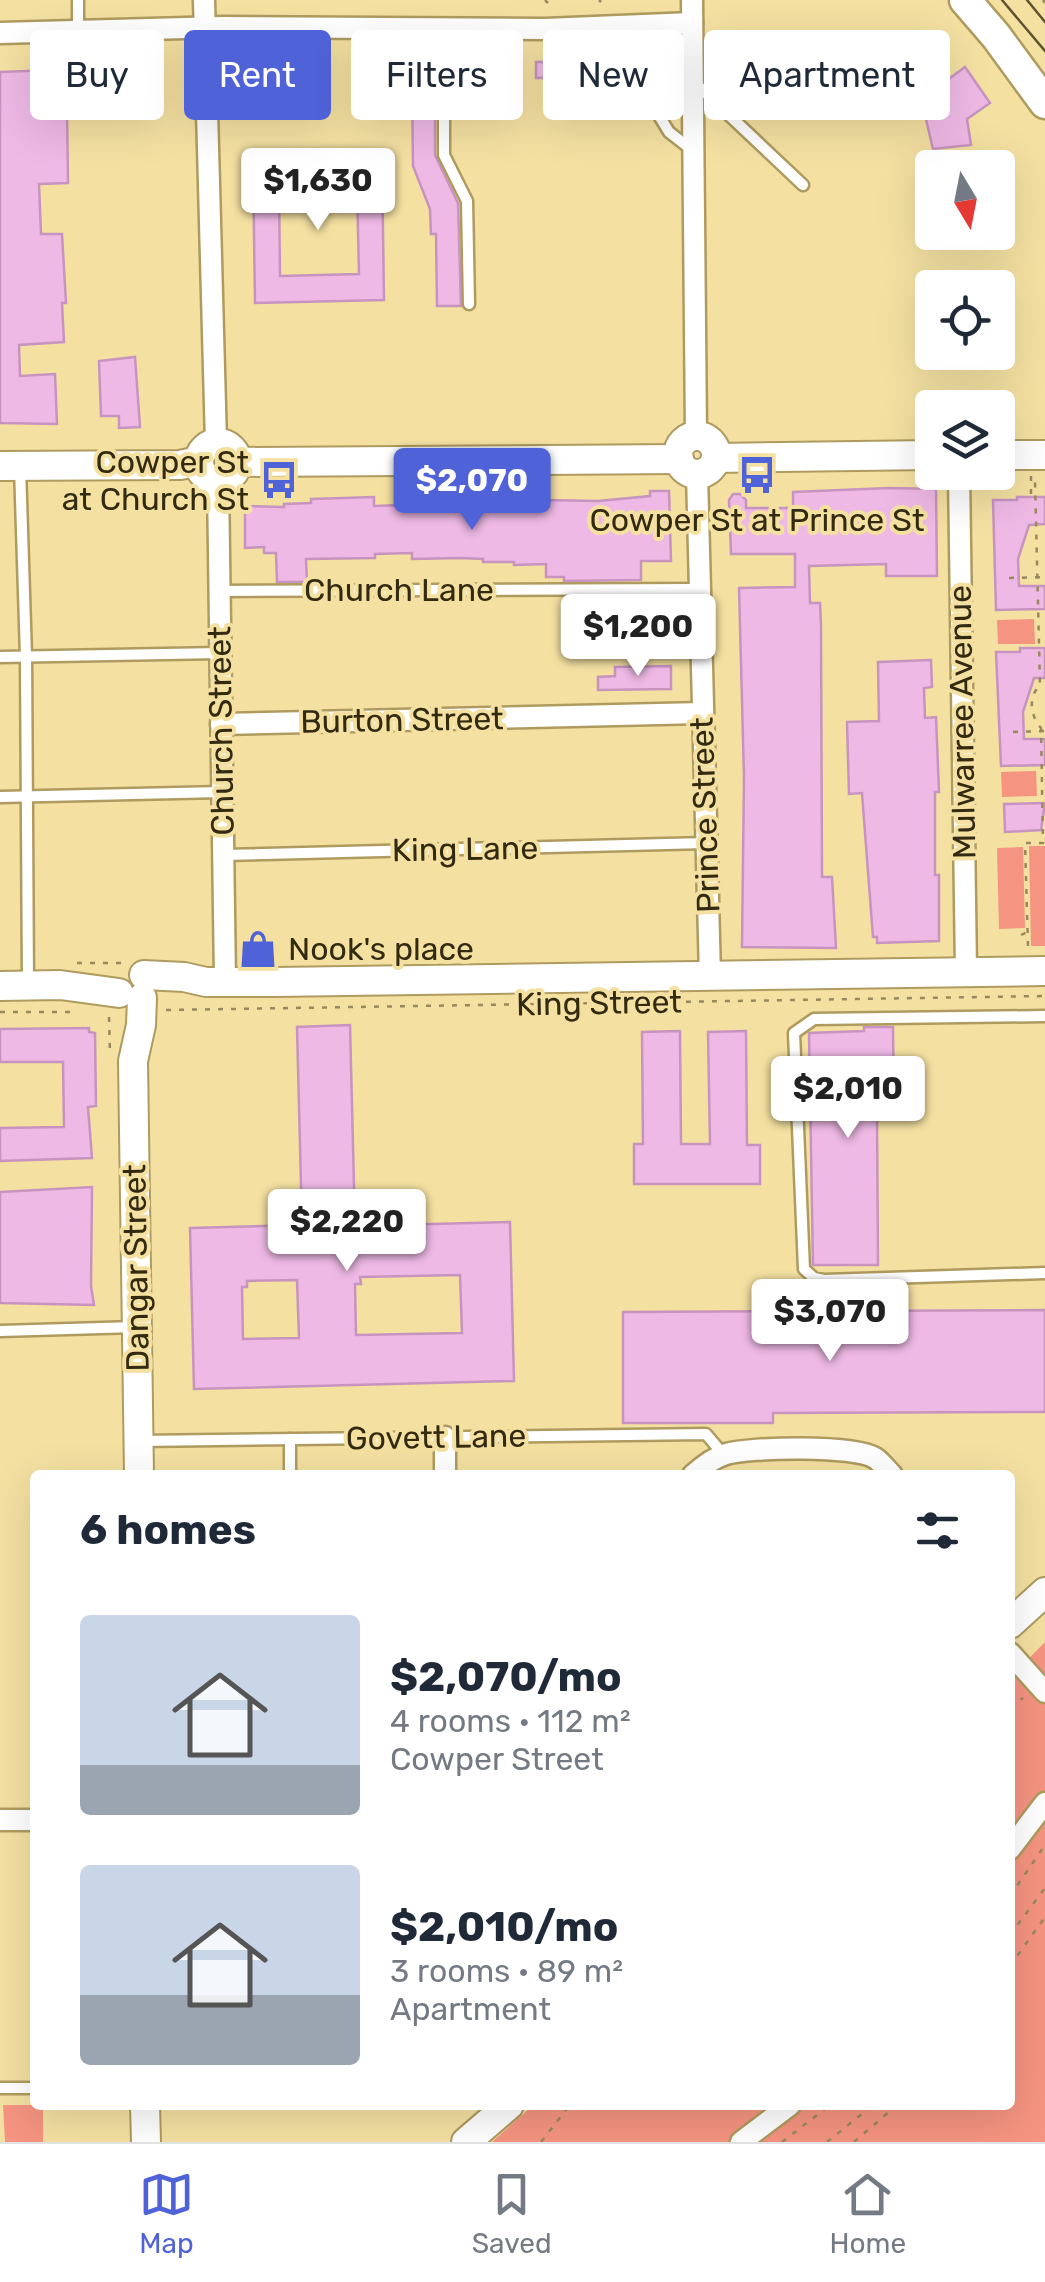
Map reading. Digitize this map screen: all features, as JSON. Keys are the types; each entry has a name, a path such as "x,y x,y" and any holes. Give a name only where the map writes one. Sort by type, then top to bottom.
{"main road":[{"path":"964,0 1045,103"}],"street":[{"name":"Church Street","path":"204,0 223,855 215,982"},
{"path":"692,0 696,435 712,442 697,464"},
{"path":"0,33 692,24"},
{"path":"10,466 217,462 697,464 915,456"},
{"name":"Prince Street","path":"697,464 710,976"},
{"name":"Mulwarree Avenue","path":"959,490 966,972"},
{"name":"Burton Street","path":"220,724 702,713"},
{"name":"King Street","path":"14,986 63,974 130,991 185,990 215,982 1045,970"},
{"name":"Dangar Street","path":"130,991 141,1025 133,1061 140,1470"},
{"path":"445,1437 445,1470"},
{"path":"697,1470 724,1455 747,1450 851,1451 874,1458 887,1470"},
{"path":"1015,1613 1045,1592"},
{"path":"1015,1658 1045,1692"},
{"path":"1015,1843 1045,1804"},
{"path":"0,1820 30,1820"},
{"path":"145,2110 146,2142"},
{"path":"442,2142 476,2110"},
{"path":"466,2142 503,2110"},
{"path":"741,2142 783,2110"}],"lane":[{"path":"78,0 78,29"},
{"path":"597,26 606,54 647,96 669,132 694,151"},
{"path":"444,28 444,155 466,201 468,304"},
{"path":"695,83 803,184"},
{"path":"10,466 26,656 25,797 14,986"},
{"name":"Church Lane","path":"219,591 698,589"},
{"path":"0,657 220,653"},
{"path":"0,797 222,792"},
{"name":"King Lane","path":"223,855 706,843"},
{"path":"1045,1016 814,1019 794,1033 804,1269 814,1278 824,1280 1045,1273"},
{"path":"0,1331 137,1327"},
{"name":"Govett Lane","path":"139,1440 706,1434 724,1455"},
{"path":"290,1439 290,1470"},
{"path":"0,2088 30,2088"}],"path":[{"path":"1028,946 1026,844 1044,843 1043,734 1032,714 1032,700 1040,684 1034,494 1037,472"},
{"path":"1032,500 1034,494"},
{"path":"1009,578 1045,580"},
{"path":"1013,732 1043,734"},
{"path":"1020,934 1028,932"},
{"name":"King Street","path":"63,974 130,991 1045,996"},
{"path":"110,1025 108,1014 130,991"},
{"path":"0,1012 84,1012"},
{"path":"1015,1889 1045,1845"},
{"path":"1015,1929 1045,1888"},
{"path":"1015,1959 1045,1917"},
{"path":"541,2142 566,2110"},
{"path":"782,2142 824,2110"},
{"path":"827,2142 868,2110"},
{"path":"854,2142 891,2110"}],"shaded area":[{"path":"1034,619 1035,644 998,644 997,620"},
{"path":"1036,771 1037,796 1002,797 1001,772"},
{"path":"1029,846 1045,846 1045,946 1031,946"},
{"path":"1023,847 1025,928 999,929 997,848"},
{"path":"1045,1642 1045,2142 492,2142 527,2110 1015,2110 1015,1673"},
{"path":"3,2105 30,2105 30,2110 43,2110 43,2142 5,2142"}],"building":[{"path":"536,62 543,62 543,78 536,78"},
{"path":"965,67 990,103 967,119 971,145 933,149 926,120 950,120 950,78"},
{"path":"30,71 30,120 67,120 68,183 39,184 41,234 62,234 64,342 19,345 20,376 55,374 57,424 0,423 0,72"},
{"path":"412,120 435,120 435,155 458,203 461,306 437,306 436,234 431,234 430,209 413,166"},
{"path":"382,163 384,300 255,303 253,165","holes":["357,188 359,274 280,276 279,190"]},
{"path":"135,357 140,427 119,428 119,416 101,416 99,361"},
{"path":"936,490 937,576 886,576 886,564 809,566 810,603 820,603 821,625 822,877 832,877 836,948 742,947 744,776 739,588 795,587 795,554 731,554 729,500 733,494 740,494 746,500 746,508 793,508 793,492"},
{"path":"650,491 669,491 671,561 641,561 641,580 564,581 564,577 546,577 546,564 412,559 412,553 306,559 307,582 277,582 276,553 264,553 264,547 245,548 245,506 284,507 311,503 311,499 374,497 374,506 482,502 482,495 598,501 650,496"},
{"path":"1045,497 1045,524 1029,525 1018,559 1019,586 1045,586 1045,609 996,610 993,500"},
{"path":"620,598 670,599 670,623 620,624"},
{"path":"1020,648 1045,648 1045,678 1034,678 1023,712 1024,739 1045,739 1045,765 1001,766 996,652 1020,652"},
{"path":"931,660 932,687 924,688 925,718 936,717 939,792 935,792 935,875 939,875 939,941 877,943 877,937 873,937 862,793 849,794 847,722 879,721 878,662"},
{"path":"671,666 671,689 598,690 598,677 615,676 615,667"},
{"path":"1045,803 1041,830 1005,832 1004,804"},
{"path":"350,1025 355,1226 510,1222 514,1381 194,1389 190,1228 302,1225 297,1027","holes":["460,1275 462,1333 356,1335 355,1284 361,1284 360,1277","297,1280 299,1338 243,1339 242,1287 247,1287 247,1281"]},
{"path":"864,1027 893,1027 894,1112 877,1113 878,1265 813,1265 809,1033 864,1031"},
{"path":"89,1028 89,1032 95,1033 96,1106 88,1107 92,1158 0,1161 0,1128 64,1127 63,1062 0,1062 0,1029"},
{"path":"680,1031 681,1144 710,1144 708,1032 746,1031 747,1145 760,1145 760,1184 634,1184 634,1144 643,1144 642,1032"},
{"path":"92,1187 94,1305 0,1303 0,1192"},
{"path":"1045,1310 1045,1412 773,1413 773,1423 623,1423 623,1312"}],"tram line":[{"path":"1002,0 1045,51"},
{"path":"1027,0 1045,22"}],"place":[{"name":"Cowper St at Prince St","path":"757,475"},
{"name":"Cowper St at Church St","path":"279,480"},
{"name":"Nook's place","path":"258,949"}]}
